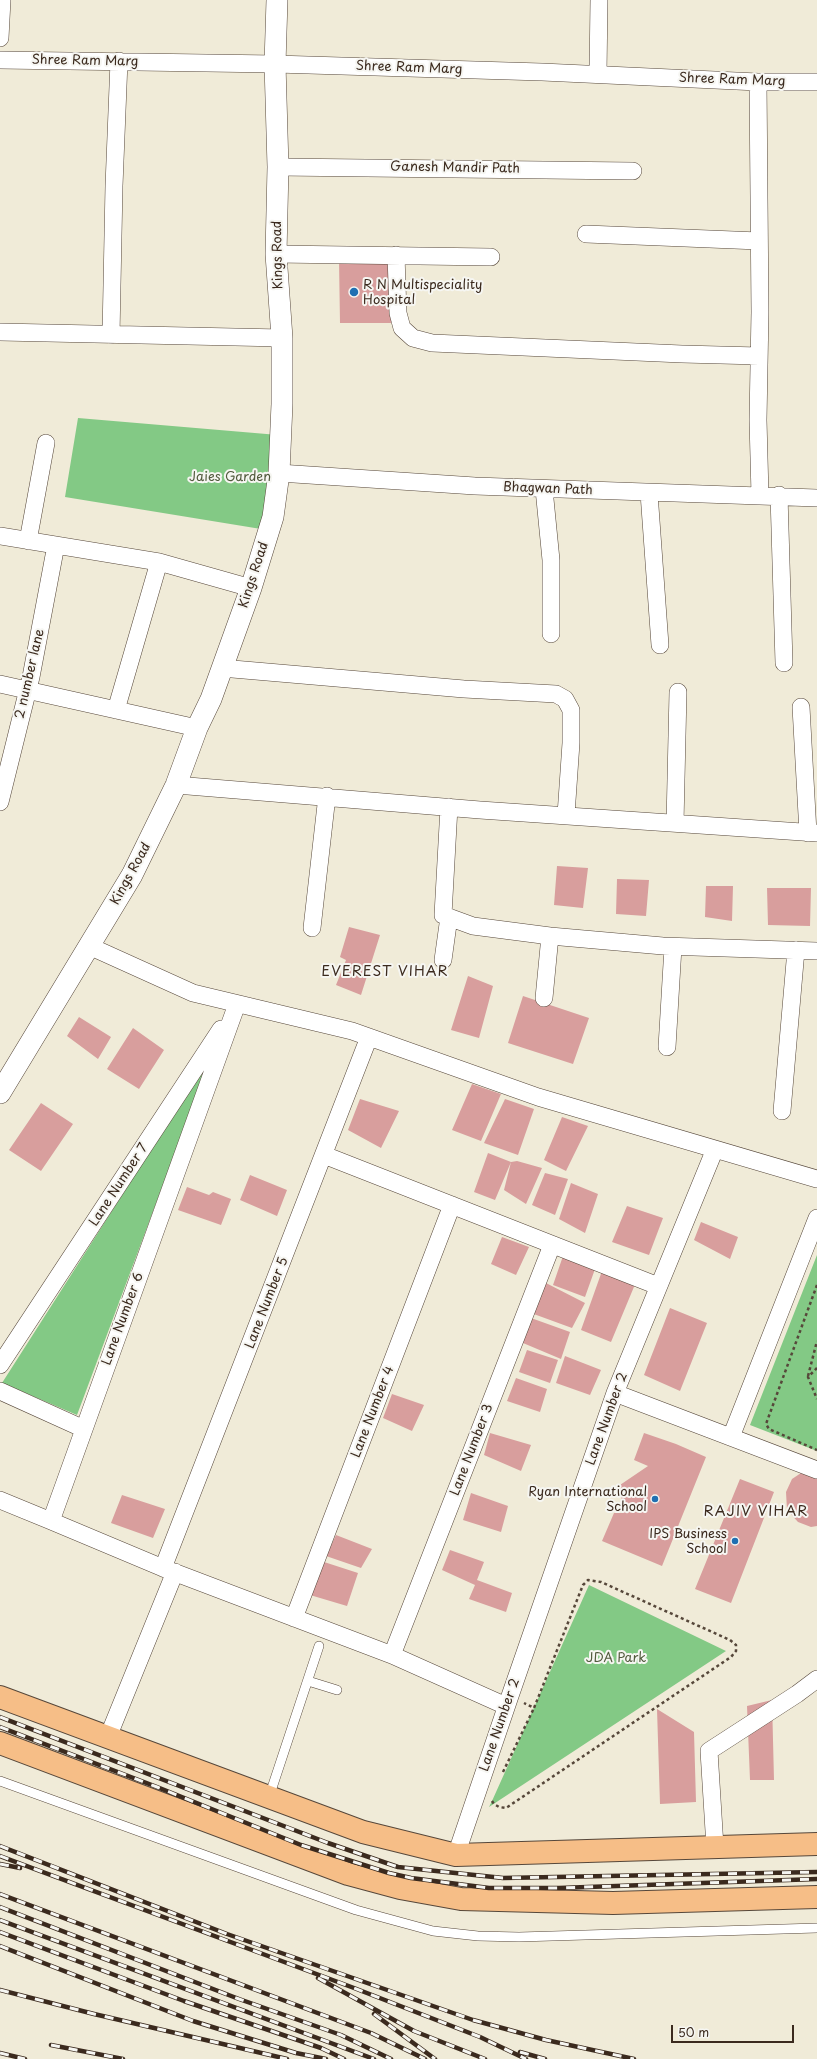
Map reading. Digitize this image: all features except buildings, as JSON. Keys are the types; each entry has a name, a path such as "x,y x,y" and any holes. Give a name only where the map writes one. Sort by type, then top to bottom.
{"main road":[{"path":"0,1697 363,1832 456,1855 817,1844"},
{"path":"0,1743 348,1874 400,1888 461,1899 613,1903 817,1897"}],"street":[{"path":"0,38 2,0"},
{"name":"Kings Road","path":"0,1093 132,875 176,785 197,728 211,699 251,588 273,517 279,473 282,404 282,338 276,254 278,167 275,64 277,0"},
{"path":"598,74 599,0"},
{"name":"Shree Ram Marg","path":"0,60 275,64 598,74 758,82 817,82"},
{"path":"111,335 114,186 119,61"},
{"path":"758,82 758,420 760,495"},
{"name":"Ganesh Mandir Path","path":"278,167 438,167 633,171"},
{"path":"586,234 759,241"},
{"path":"276,254 491,257"},
{"path":"396,255 398,313 402,328 413,338 432,343 759,356"},
{"path":"0,332 282,338"},
{"path":"28,541 46,443"},
{"name":"Bhagwan Path","path":"279,473 475,486 649,493 779,495 817,498"},
{"path":"544,489 551,560 551,634"},
{"path":"649,493 660,645"},
{"path":"779,495 784,664"},
{"path":"0,536 159,562 251,588"},
{"name":"2 number lane","path":"0,802 28,691 56,545"},
{"path":"116,710 159,562"},
{"path":"221,668 464,689 556,694 565,699 571,710 571,743 566,815"},
{"path":"0,684 197,728"},
{"path":"675,823 678,692"},
{"path":"176,785 449,807 813,833 801,707"},
{"path":"312,928 326,796"},
{"path":"449,807 443,915 473,926 550,936 673,946 817,951"},
{"path":"443,960 449,917"},
{"path":"544,998 550,936"},
{"path":"89,946 194,993 352,1031 538,1097 817,1179"},
{"path":"667,1047 673,946"},
{"path":"782,1111 796,950"},
{"name":"Lane Number 7","path":"0,1365 237,1004"},
{"name":"Lane Number 6","path":"51,1521 237,1004"},
{"name":"Lane Number 5","path":"108,1737 369,1037"},
{"name":"Lane Number 2","path":"456,1855 615,1393 715,1149"},
{"path":"324,1155 658,1286"},
{"name":"Lane Number 4","path":"294,1618 452,1205"},
{"path":"731,1437 817,1218"},
{"name":"Lane Number 3","path":"392,1655 552,1244"},
{"path":"0,1392 84,1429"},
{"path":"615,1393 817,1470"},
{"path":"0,1500 169,1570 508,1701"},
{"path":"715,1847 708,1751 797,1694 817,1679"}],"lane":[{"path":"269,1797 319,1646"},
{"path":"308,1681 337,1690"},
{"path":"0,1781 356,1910 433,1931 478,1936 519,1937 817,1928"}],"path":[{"path":"817,1285 766,1424 769,1429 817,1450"},
{"path":"817,1342 808,1377 817,1399"},
{"path":"808,1377 817,1368"},
{"path":"493,1793 494,1804 506,1808 731,1657 736,1651 736,1645 730,1640 601,1582 588,1580 583,1585 534,1708 500,1779"},
{"path":"508,1701 534,1708"}],"green space":[{"name":"Jaies Garden","path":"78,418 290,436 261,529 65,497"},
{"path":"211,1056 77,1415 2,1383"},
{"path":"817,1255 817,1451 750,1425"},
{"name":"JDA Park","path":"589,1585 726,1651 489,1807 492,1801"}],"railway":[{"path":"0,1717 328,1843 398,1867 503,1878 817,1872"},
{"path":"0,1727 157,1787 301,1845 389,1873 411,1878 489,1888 559,1888 817,1879"},
{"path":"0,1846 227,1934 473,2020 546,2040 634,2059"},
{"path":"0,1856 354,1988 480,2037 526,2059"},
{"path":"0,1864 20,1868"},
{"path":"0,1894 371,2033 425,2059"},
{"path":"0,1907 239,1999 341,2035 391,2059"},
{"path":"0,1920 374,2059"},
{"path":"0,1932 184,2001 321,2048 344,2059"},
{"path":"0,1946 193,2021 296,2053 326,2059"},
{"path":"318,1978 414,2031 485,2059"},
{"path":"0,1990 94,2014 287,2059"},
{"path":"374,2014 435,2059"},
{"path":"51,2045 123,2059"},
{"path":"520,2052 545,2059"},
{"path":"0,2053 25,2059"}],"place":[{"name":"R N Multispeciality Hospital","path":"354,292"},
{"name":"Ryan International School","path":"655,1499"},
{"name":"IPS Business School","path":"735,1541"}],"district":[{"name":"EVEREST VIHAR","path":"385,972"},
{"name":"RAJIV VIHAR","path":"756,1512"}]}
